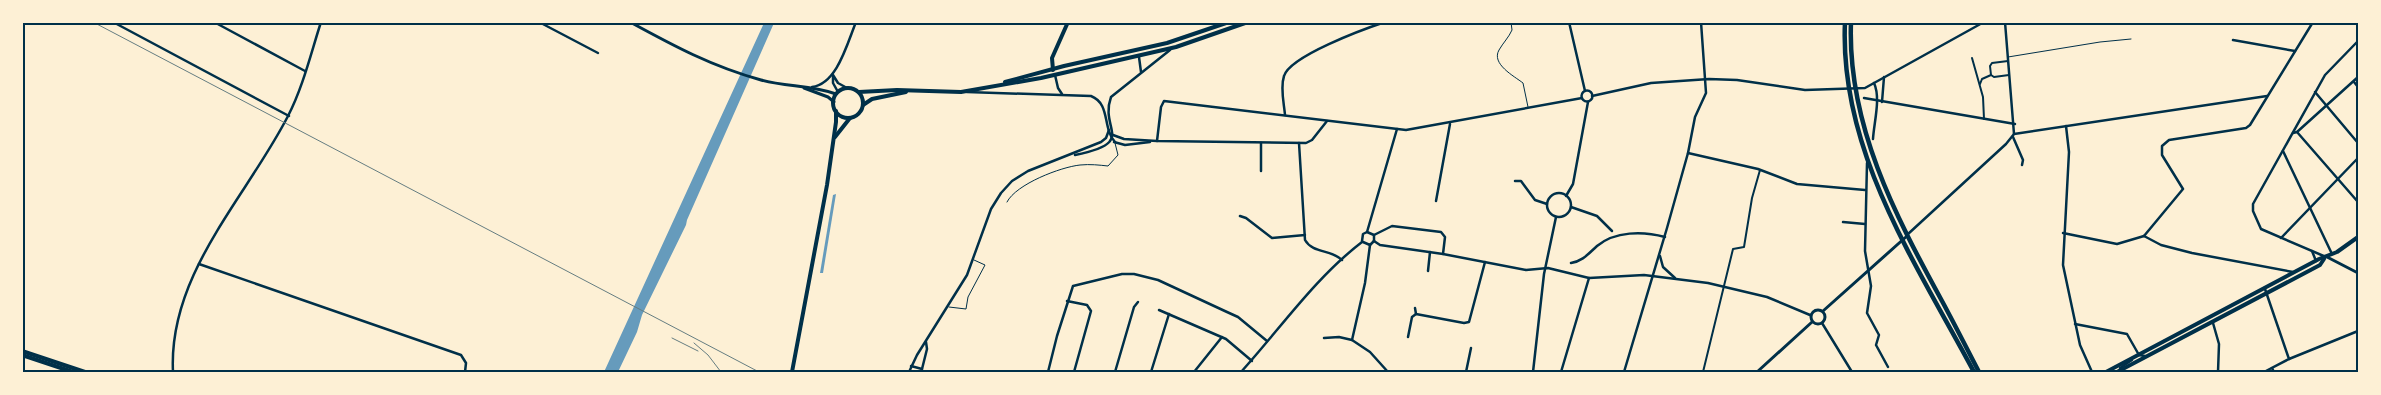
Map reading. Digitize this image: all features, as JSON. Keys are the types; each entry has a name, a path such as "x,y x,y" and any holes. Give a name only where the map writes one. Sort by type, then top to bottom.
{"main road":[{"path":"1055,75 1053,53 1068,22"},
{"path":"1003,83 1053,69 1189,37 1230,22"},
{"path":"1227,30 1226,26 1230,22"},
{"path":"792,372 810,288 834,139 836,110 834,102 837,93 846,88 859,92 875,90 960,92 1055,75 1139,56 1176,47 1248,22"},
{"path":"1845,22 1849,90 1856,122 1868,159 1886,207 1902,240 1974,372"},
{"path":"1851,22 1851,46 1856,89 1869,147 1907,236 1979,372"},
{"path":"1137,50 1139,56"},
{"path":"834,139 840,128 850,118 859,113 863,105 872,99 910,91"},
{"path":"859,92 863,105"},
{"path":"836,110 842,116 850,118"},
{"path":"2119,372 2212,322 2316,261 2326,258 2358,237"},
{"path":"2107,372 2320,265 2326,258"},
{"path":"22,351 85,372"},
{"path":"22,355 73,372"}],"street":[{"path":"112,22 289,116"},
{"path":"214,22 305,71"},
{"path":"173,372 172,354 175,326 183,298 199,264 289,116 321,22"},
{"path":"539,22 598,53"},
{"path":"630,22 689,54 738,73 753,78 802,87 812,87 837,93"},
{"path":"837,93 833,83 834,75 856,22"},
{"path":"1285,116 1283,79 1288,69 1310,54 1385,22"},
{"path":"1569,22 1585,91 1582,98"},
{"path":"1624,372 1665,237 1688,153 1695,116 1706,93 1701,22"},
{"path":"1566,196 1573,184 1588,102 1592,96 1651,83 1737,80 1805,90 1856,89 1874,83 1984,22"},
{"path":"2005,22 2015,124 2013,135 2023,160 2022,165"},
{"path":"2063,233 2117,244 2144,236 2183,189 2162,154 2162,146 2169,140 2250,126 2313,22"},
{"path":"2233,40 2296,51"},
{"path":"2358,41 2325,75 2252,207 2261,229 2358,272"},
{"path":"1071,155 1097,149 1110,141 1113,135 1109,107 1111,97 1158,57 1176,47"},
{"path":"1139,56 1140,74"},
{"path":"1972,58 1980,85 1984,119"},
{"path":"1991,74 1990,66 1992,63 2008,59"},
{"path":"1980,85 1982,79 1991,74"},
{"path":"1991,74 1994,77 2009,74"},
{"path":"812,87 826,83 834,75"},
{"path":"834,75 838,83 846,88"},
{"path":"1055,75 1058,88 1063,95"},
{"path":"1882,102 1884,77"},
{"path":"2293,133 2297,132 2358,78"},
{"path":"2354,82 2358,87"},
{"path":"1873,139 1876,101 1874,83"},
{"path":"802,87 828,97 834,102"},
{"path":"1585,91 1591,92 1592,96"},
{"path":"960,92 1063,95 1096,98 1104,108 1110,141"},
{"path":"2315,92 2357,142"},
{"path":"1823,311 1869,272 2013,135 2268,96"},
{"path":"1157,141 1160,108 1164,102 1414,130 1582,98 1588,102"},
{"path":"1864,98 2015,124"},
{"path":"1113,135 1124,139 1157,141 1299,143 1312,140 1327,121"},
{"path":"1436,201 1450,123"},
{"path":"2066,126 2069,152 2063,233 2063,266 2080,345 2092,372"},
{"path":"1241,372 1307,295 1362,242 1362,237 1367,232 1397,129"},
{"path":"909,372 974,260 991,209 1006,186 1028,171 1104,140 1108,130"},
{"path":"2297,132 2358,201"},
{"path":"1110,141 1125,145 1157,141"},
{"path":"1260,143 1261,171"},
{"path":"1299,143 1305,235 1310,246 1334,253 1342,260"},
{"path":"2283,150 2310,208 2334,253 2337,263"},
{"path":"1688,153 1760,170 1797,184 1865,190"},
{"path":"2281,238 2339,180 2358,158"},
{"path":"1868,159 1865,190 1865,256 1871,286 1867,313 1879,335 1876,345 1888,367"},
{"path":"1703,372 1733,249 1744,247 1752,198 1760,170"},
{"path":"1515,181 1521,181 1535,200 1547,204"},
{"path":"1547,204 1554,194 1566,196"},
{"path":"1566,196 1571,207 1597,216 1612,231"},
{"path":"1547,204 1550,214 1556,217 1564,216 1571,207"},
{"path":"1240,216 1246,218 1272,238 1305,235"},
{"path":"1533,372 1545,268 1556,217"},
{"path":"1843,222 1865,224"},
{"path":"1367,232 1374,235 1392,226 1441,232 1445,237 1442,254"},
{"path":"1572,263 1581,261 1603,242 1614,236 1642,234 1665,237"},
{"path":"1352,340 1365,283 1370,245 1374,241 1374,235"},
{"path":"2144,236 2161,245 2192,253 2290,270 2295,273"},
{"path":"1374,241 1380,245 1442,254 1526,270 1545,268 1589,278 1627,274 1724,286 1767,297 1810,315"},
{"path":"1362,242 1370,245"},
{"path":"2312,251 2316,261"},
{"path":"1428,271 1430,252"},
{"path":"1660,254 1663,267 1676,279"},
{"path":"1416,314 1464,323 1469,322 1486,262"},
{"path":"199,264 460,355 466,363 465,372"},
{"path":"1048,372 1067,301 1073,286 1122,274 1158,280 1234,315 1267,341"},
{"path":"1561,372 1589,278"},
{"path":"2266,291 2289,359"},
{"path":"1067,301 1087,305 1092,311 1074,372"},
{"path":"1115,372 1134,307 1138,302"},
{"path":"1415,308 1416,314"},
{"path":"1810,315 1817,309 1823,311"},
{"path":"1158,310 1222,337 1252,360"},
{"path":"1812,322 1818,324 1822,322 1825,316 1823,311"},
{"path":"1151,372 1169,314"},
{"path":"1408,337 1412,317 1416,314"},
{"path":"1810,315 1812,322"},
{"path":"1757,372 1812,322"},
{"path":"1822,322 1852,372"},
{"path":"2212,322 2219,344 2218,372"},
{"path":"2076,324 2127,334 2139,355 2143,357 2157,352"},
{"path":"2264,372 2289,359 2358,331"},
{"path":"1194,372 1222,337"},
{"path":"1324,338 1339,337 1352,340 1370,352 1388,372"},
{"path":"911,366 922,371 927,349 926,341"},
{"path":"1466,372 1471,348"},
{"path":"2119,372 2120,368 2134,358"},
{"path":"2272,368 2274,372"}],"lane":[{"path":"1511,22 1512,30 1498,51 1497,59 1502,66 1523,83 1528,108"},
{"path":"2008,59 2100,42 2131,39"},
{"path":"1007,202 1022,187 1065,168 1082,165 1108,166 1118,155 1114,142"},
{"path":"948,307 966,309 968,297 985,265 974,260"}],"water":[{"path":"764,23 774,23 686,225 642,315 637,332 618,372 604,372"},
{"path":"836,194 823,273 820,273 833,195"}],"railway":[{"path":"93,22 759,372"},
{"path":"672,338 698,351"},
{"path":"694,343 708,355 721,372"}]}
